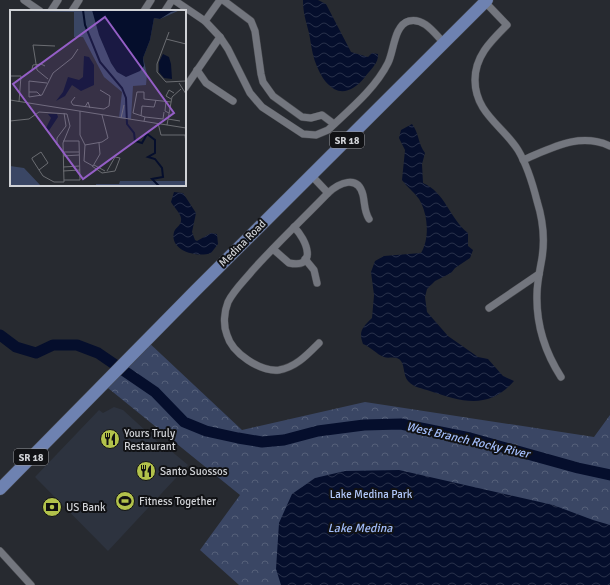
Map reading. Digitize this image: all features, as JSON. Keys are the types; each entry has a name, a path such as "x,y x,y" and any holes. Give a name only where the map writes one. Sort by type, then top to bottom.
{"highway":[{"name":"Medina Road","path":"0,489 132,354 486,1"}],"street":[{"path":"24,0 39,10"},
{"path":"52,10 58,0"},
{"path":"73,10 79,0"},
{"path":"145,10 151,0"},
{"path":"166,10 173,0 205,21 220,37 228,49 250,93 262,107 303,134 316,135 322,133 334,124 368,91 382,73 392,52 398,31 406,22 420,21 444,43"},
{"path":"205,21 220,0"},
{"path":"223,0 251,21 255,31 261,74 273,96 302,117 311,118 322,115 334,124"},
{"path":"486,1 507,24 482,52 476,69 475,89 482,108 513,143 523,160 537,200 543,226 542,257 537,295 539,324 547,352 561,377"},
{"path":"186,87 220,37"},
{"path":"198,70 206,83 233,102"},
{"path":"523,160 573,141 595,141 610,146"},
{"path":"311,175 328,193"},
{"path":"319,343 304,359 291,366 278,370 263,369 249,361 233,347 227,336 224,320 228,303 238,287 273,249 328,193 340,183 345,182 354,184 362,191 364,207 369,219"},
{"path":"273,249 289,264 298,264 305,259 308,250 306,243 294,227"},
{"path":"305,259 314,270 317,283"},
{"path":"489,308 539,274"},
{"path":"0,551 31,585"}],"shaded area":[{"path":"114,407 123,410 159,443 164,445 188,465 108,551 35,477 99,410 103,413"}],"green space":[{"name":"Lake Medina Park","path":"146,340 242,430 365,402 594,437 610,415 610,585 239,585 200,550 240,495 103,384"}],"water":[{"path":"303,0 318,0 326,4 351,52 368,57 372,53 378,54 376,63 372,69 357,85 350,90 336,90 325,81 320,73 313,52 304,13"},
{"path":"412,124 425,153 422,164 423,183 431,187 437,193 456,221 468,233 468,246 473,250 470,258 455,268 451,273 435,281 427,289 425,297 427,312 448,336 478,357 488,359 503,376 514,381 505,390 485,400 475,401 453,398 415,386 406,379 402,363 399,359 381,356 363,344 361,332 372,318 374,295 371,272 375,261 384,256 421,253 426,240 427,226 422,205 417,196 402,180 405,150 399,138 401,130"},
{"path":"174,192 183,193 196,213 192,232 195,240 197,241 211,233 217,234 218,244 211,253 192,254 185,252 176,244 174,232 181,223 181,218 171,202"},
{"name":"Lake Medina","path":"399,470 553,505 610,525 610,585 281,585 276,569 279,523 292,494 315,478 345,471"}],"waterway":[{"name":"West Branch Rocky River","path":"0,335 16,347 36,353 53,345 77,345 98,353 155,392 184,422 206,431 262,442 284,440 318,431 364,425 401,424 470,438 578,468 610,475"}],"place":[{"name":"Yours Truly Restaurant","path":"110,439"},
{"name":"Santo Suossos","path":"146,471"},
{"name":"Fitness Together","path":"125,501"},
{"name":"US Bank","path":"52,507"}]}
